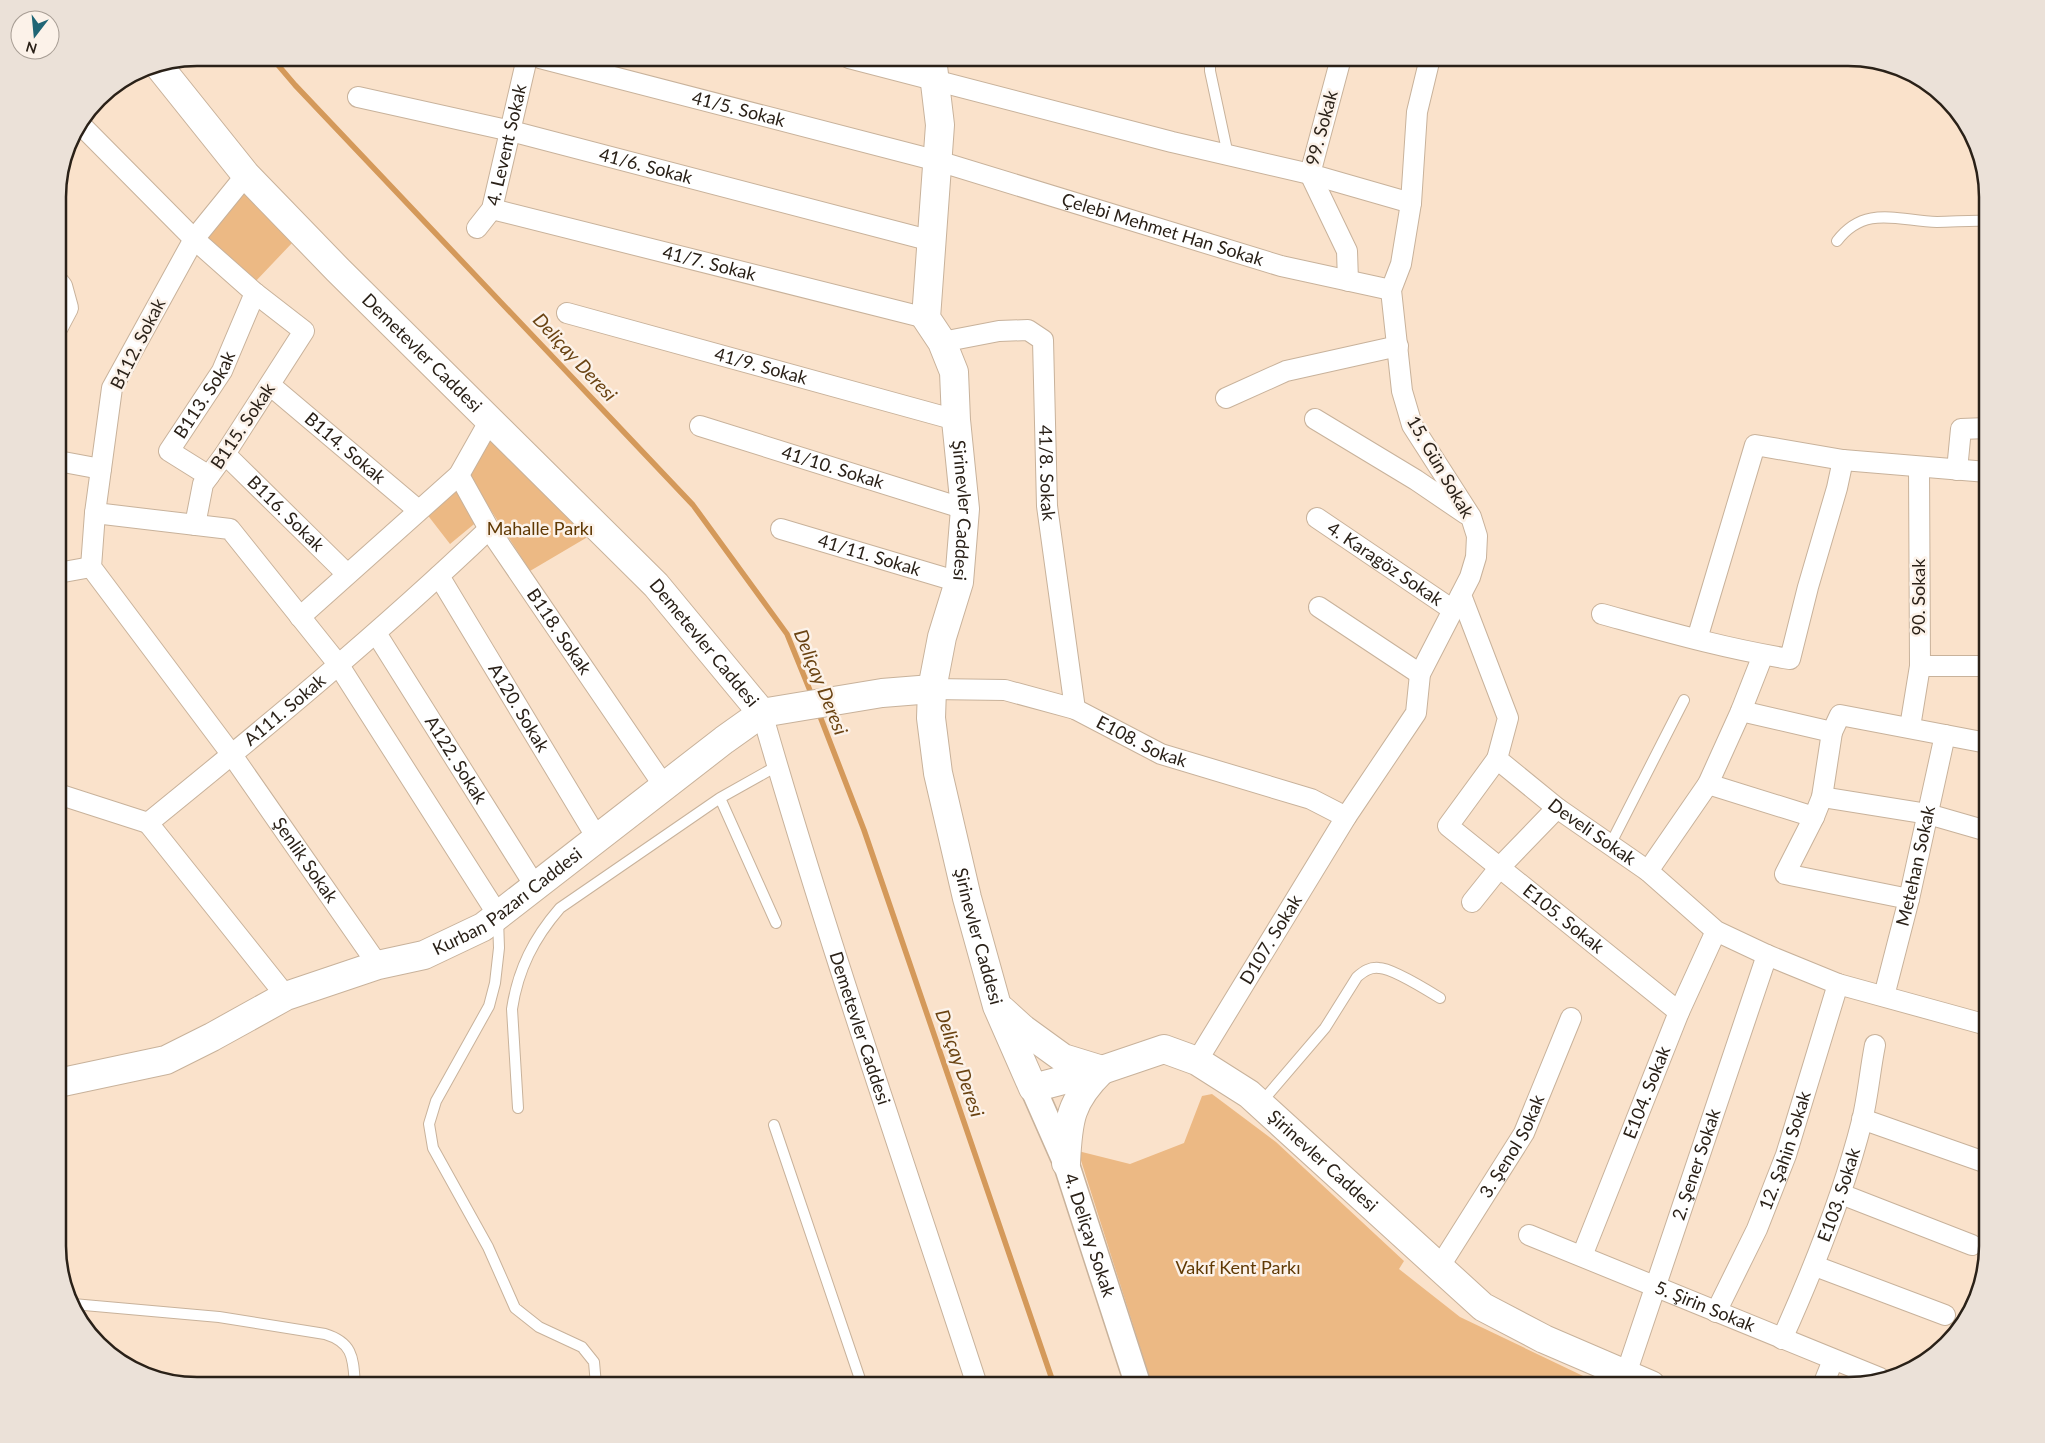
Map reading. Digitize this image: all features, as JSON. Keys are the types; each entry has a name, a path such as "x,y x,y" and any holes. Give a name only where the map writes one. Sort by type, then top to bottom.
{"main road":[{"path":"926,318 940,125 933,69"},
{"name":"Demetevler Caddesi","path":"163,71 246,175 338,270 656,585 769,712"},
{"name":"Şirinevler Caddesi","path":"926,318 942,342 954,372 956,420 965,509 959,582 942,637 932,689 931,718 938,773 967,898 997,1006 1034,1088 1102,1070 1164,1050 1196,1061 1249,1094 1484,1307 1544,1340 1632,1377"},
{"name":"Kurban Pazarı Caddesi","path":"67,1081 166,1060 286,996 378,966 424,955 483,927 664,786 769,712 882,693 932,689"},
{"path":"997,1006 1023,1029 1062,1058 1102,1070 1088,1084 1078,1098 1068,1131 1066,1163"}],"street":[{"name":"4. Levent Sokak","path":"477,228 492,210 525,66"},
{"name":"41/5. Sokak","path":"571,66 938,161"},
{"path":"910,66 933,69 1162,140 1310,174 1412,203"},
{"name":"99. Sokak","path":"1339,66 1310,174 1347,252 1348,281"},
{"name":"15. Gün Sokak","path":"1346,817 1416,713 1420,674 1470,577 1476,557 1477,536 1471,517 1412,425 1402,391 1391,290 1401,264 1412,203 1417,112 1428,66"},
{"name":"41/6. Sokak","path":"358,97 511,131 932,241"},
{"path":"85,129 194,239 255,293"},
{"name":"Çelebi Mehmet Han Sokak","path":"938,161 1281,266 1391,290"},
{"name":"B112. Sokak","path":"91,567 94,514 112,388 194,239 246,175"},
{"name":"41/7. Sokak","path":"492,210 926,318"},
{"name":"B115. Sokak","path":"195,525 203,484 225,454 304,331 255,293"},
{"name":"B113. Sokak","path":"209,476 169,451 222,370 255,293"},
{"name":"41/9. Sokak","path":"567,314 956,420"},
{"name":"41/8. Sokak","path":"942,342 999,331 1028,330 1043,340 1047,506 1070,661 1075,710"},
{"path":"1226,398 1286,371 1398,346"},
{"name":"B114. Sokak","path":"270,385 418,510"},
{"path":"1315,419 1416,480 1471,517"},
{"path":"300,617 459,475 490,420"},
{"name":"41/10. Sokak","path":"700,426 965,509"},
{"path":"1957,470 1961,429 1979,428"},
{"path":"1697,639 1755,445 1843,460 1979,471"},
{"name":"B116. Sokak","path":"225,454 347,574"},
{"path":"1602,614 1762,655 1790,659 1843,460"},
{"path":"67,463 101,469"},
{"name":"90. Sokak","path":"1910,727 1920,666 1919,467"},
{"name":"B118. Sokak","path":"459,475 489,529 664,786"},
{"path":"94,514 230,529 338,664 498,916"},
{"name":"4. Karagöz Sokak","path":"1317,518 1457,603"},
{"name":"A111. Sokak","path":"148,823 232,755 376,632 440,576 489,529"},
{"name":"41/11. Sokak","path":"781,529 959,582"},
{"path":"67,571 91,567 232,755"},
{"name":"A120. Sokak","path":"440,576 598,838"},
{"path":"1457,603 1508,718 1497,759"},
{"path":"1319,607 1420,674"},
{"name":"A122. Sokak","path":"376,632 536,886"},
{"path":"1648,871 1708,784 1741,711 1762,655"},
{"path":"1920,666 1979,666"},
{"name":"E108. Sokak","path":"932,689 1005,690 1075,710 1161,754 1311,799 1346,817"},
{"path":"1741,711 1832,732"},
{"name":"Demetevler Caddesi","path":"769,712 777,766 796,832 974,1377"},
{"path":"1909,899 1785,874 1814,818 1822,797 1832,732 1840,715 1979,741"},
{"name":"Metehan Sokak","path":"1884,996 1909,899 1945,735"},
{"name":"Şenlik Sokak","path":"232,755 378,966"},
{"name":"Develi Sokak","path":"1497,759 1557,808 1648,871 1716,931 1767,955 1838,984 1979,1022"},
{"name":"E105. Sokak","path":"1497,759 1448,826 1679,1012"},
{"path":"1708,784 1814,818"},
{"path":"67,797 148,823 286,996"},
{"path":"1822,797 1928,814 1979,828"},
{"path":"1472,902 1500,867 1557,808"},
{"name":"D107. Sokak","path":"1196,1061 1346,817"},
{"name":"E104. Sokak","path":"1582,1256 1679,1012 1716,931"},
{"name":"2. Şener Sokak","path":"1626,1374 1767,955"},
{"name":"12. Şahin Sokak","path":"1716,1312 1757,1229 1786,1155 1838,984"},
{"name":"3. Şenol Sokak","path":"1440,1266 1524,1133 1571,1018"},
{"name":"E103. Sokak","path":"1782,1339 1815,1266 1841,1194 1862,1119 1875,1046"},
{"name":"4. Deliçay Sokak","path":"1034,1088 1066,1163 1135,1377"},
{"path":"1862,1119 1979,1159"},
{"path":"1841,1194 1972,1245"},
{"name":"5. Şirin Sokak","path":"1530,1235 1871,1375"},
{"path":"1815,1266 1945,1315"},
{"path":"1826,1377 1833,1360"}],"lane":[{"path":"1210,66 1228,155"},
{"path":"1837,241 1850,227 1875,217 1888,216 1936,222 1979,221"},
{"path":"1610,845 1684,700"},
{"path":"518,1108 512,1008 521,970 539,934 560,908 720,798 777,766"},
{"path":"720,798 776,924"},
{"path":"498,916 499,948 495,983 489,1006 436,1101 429,1124 434,1148 488,1247 516,1308 539,1327 582,1346 594,1362 595,1377"},
{"path":"1260,1104 1325,1028 1357,977 1363,972 1371,968 1386,968 1440,998"},
{"path":"774,1125 859,1377"},
{"path":"81,1305 219,1317 325,1334 340,1340 352,1354 354,1377"}],"green space":[{"path":"244,190 293,242 254,283 204,235"},
{"name":"Mahalle Parkı","path":"490,435 591,535 530,571 465,470"},
{"path":"456,491 479,520 450,544 426,513"},
{"name":"Vakıf Kent Parkı","path":"1212,1094 1276,1142 1404,1261 1399,1269 1460,1317 1585,1377 1149,1377 1078,1151 1130,1164 1184,1143 1202,1096"}],"waterway":[{"name":"Deliçay Deresi","path":"279,66 693,505 787,634 813,698"},
{"name":"Deliçay Deresi","path":"818,711 864,830 1051,1377"}]}
